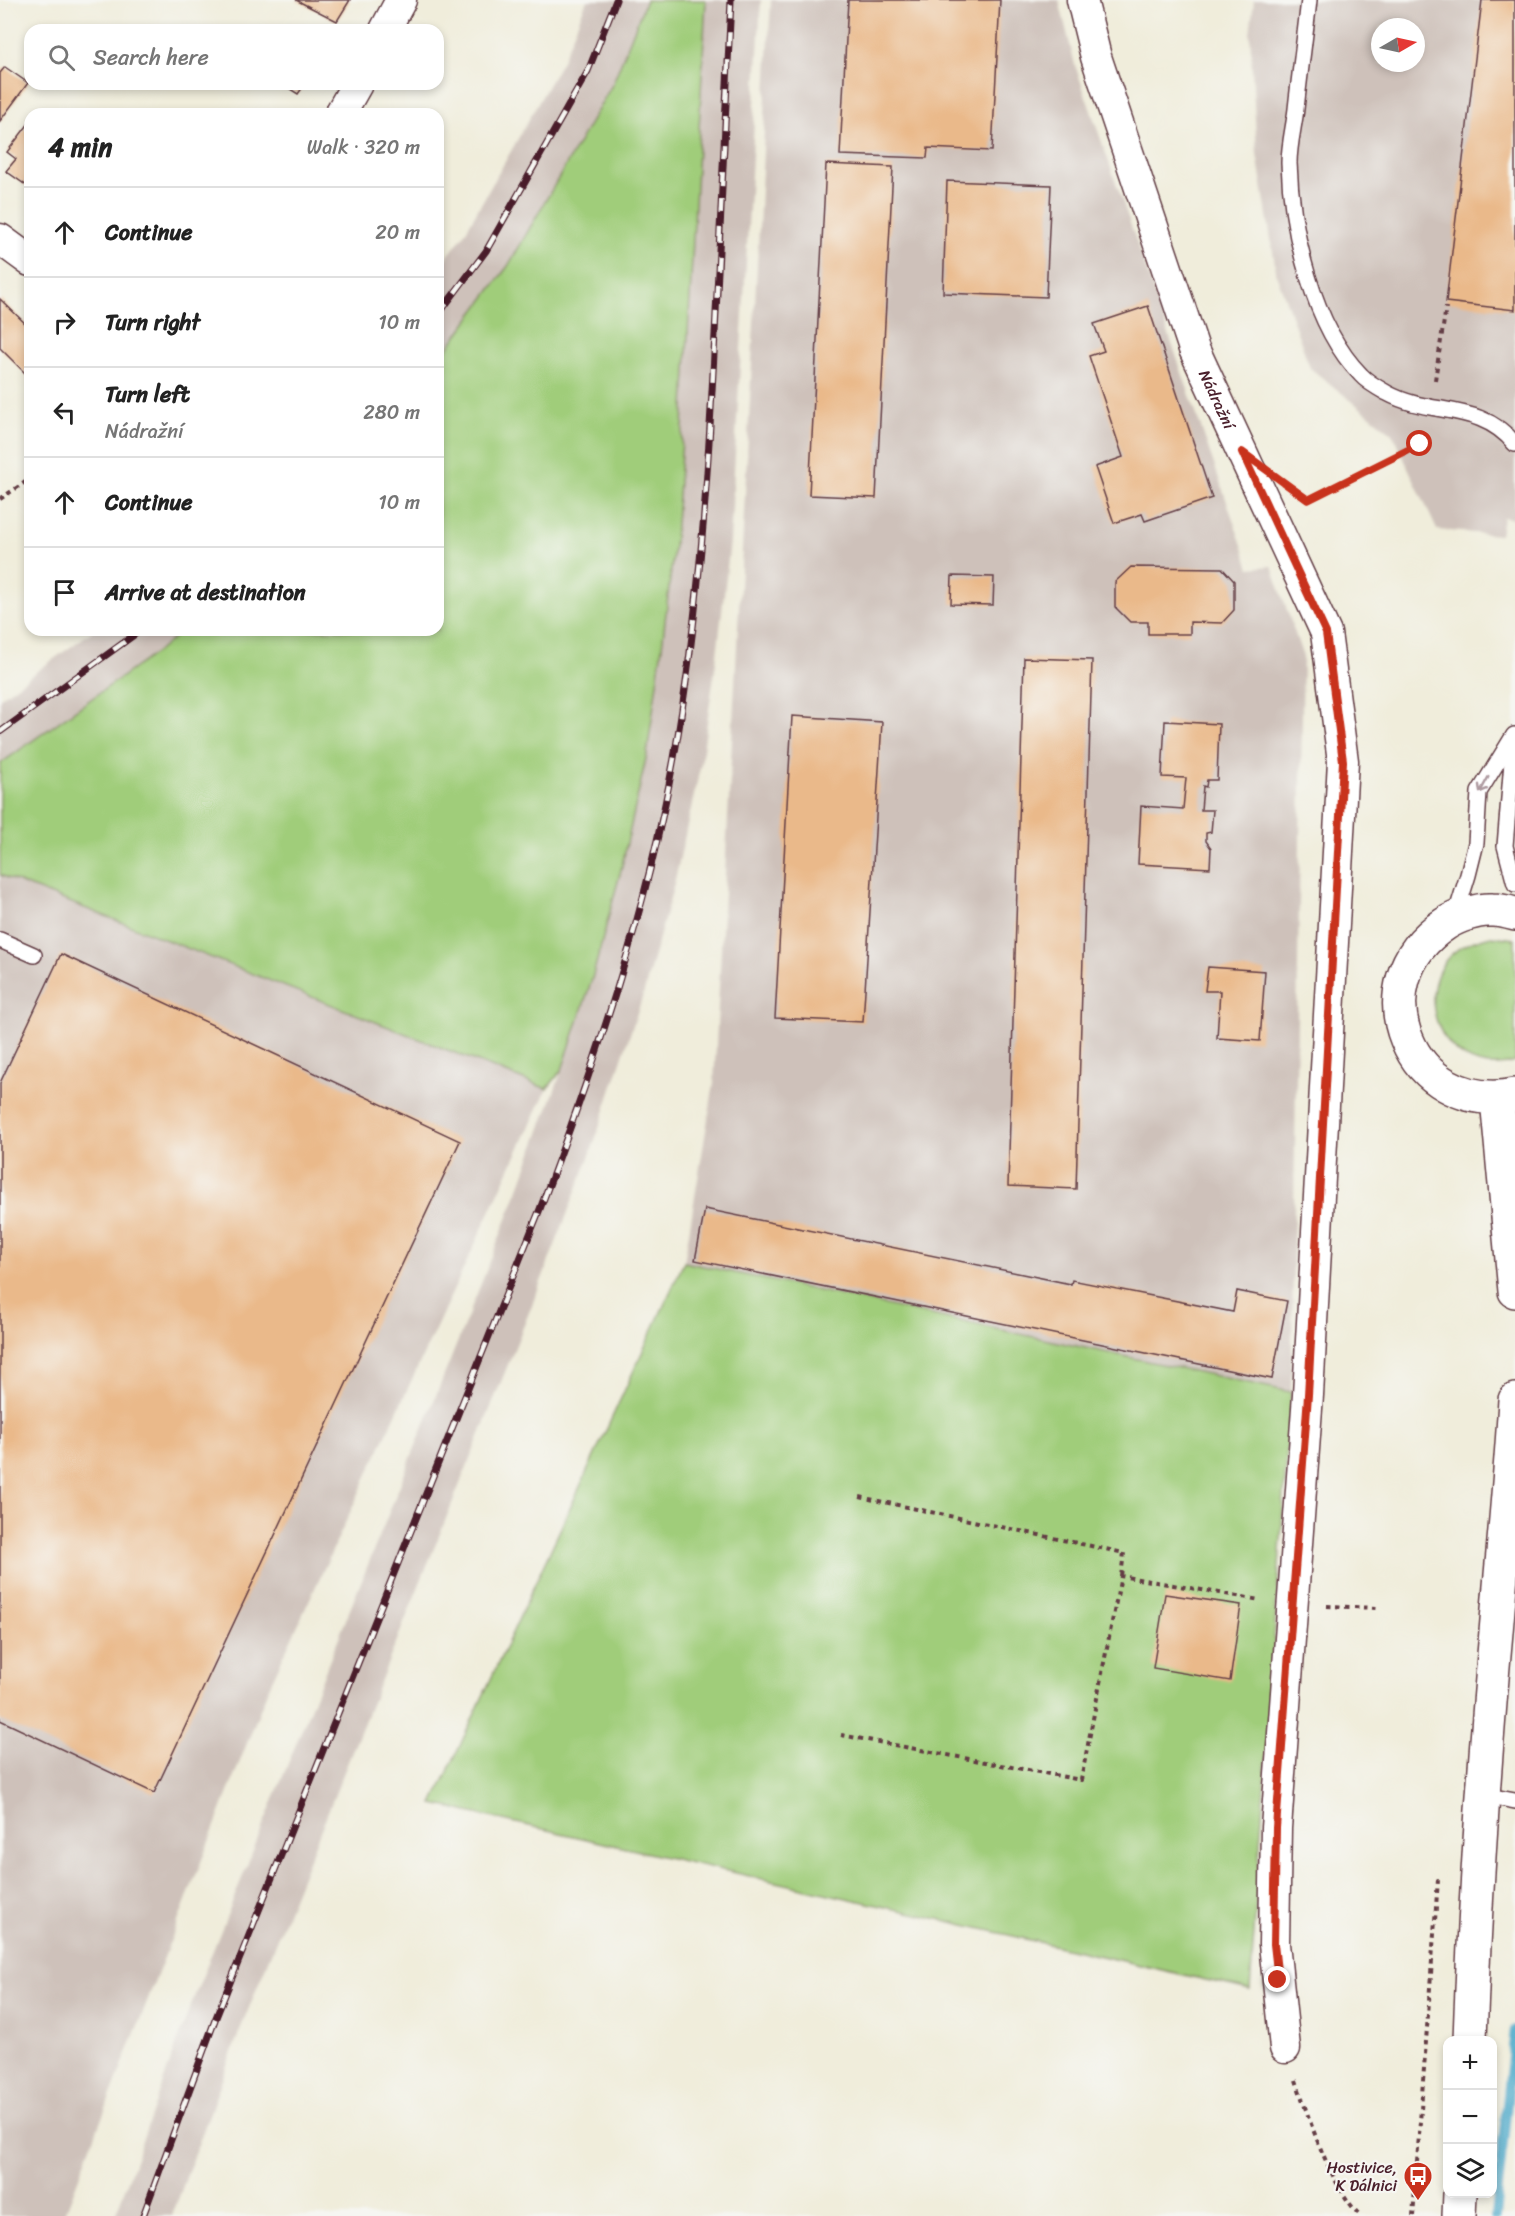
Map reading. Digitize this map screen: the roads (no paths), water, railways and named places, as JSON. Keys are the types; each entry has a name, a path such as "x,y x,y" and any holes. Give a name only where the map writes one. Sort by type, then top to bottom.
{"street":[{"path":"388,24 400,0"},
{"name":"Nádražní","path":"1082,0 1096,57 1194,349 1326,633 1343,761 1308,1383 1276,1828 1274,1944 1285,2048"},
{"path":"343,108 354,90"},
{"path":"0,239 24,257"},
{"path":"1515,914 1490,909 1454,918 1430,933 1412,955 1401,982 1399,1011 1405,1039 1420,1064 1442,1083 1468,1095 1506,1097 1515,1291"},
{"path":"1470,2036 1476,1884 1515,1400"},
{"path":"1459,2216 1460,2198"}],"lane":[{"path":"1309,0 1289,161 1292,205 1304,265 1324,319 1341,352 1362,377 1389,394 1430,407 1474,415 1495,425 1515,444"},
{"path":"1515,731 1505,846 1515,884"},
{"path":"1454,918 1476,843 1479,792 1514,735"},
{"path":"0,940 34,955"},
{"path":"1483,1795 1515,1801"}],"waterway":[{"path":"1495,2216 1515,2030"}],"railway":[{"path":"444,307 486,251 588,71 616,0"},
{"path":"143,2216 215,2020 540,1209 600,1043 634,930 674,758 696,600 706,494 731,0"},
{"path":"0,732 133,636"}],"place":[{"name":"Hostivice, K Dálnici","path":"1418,2202"}]}
